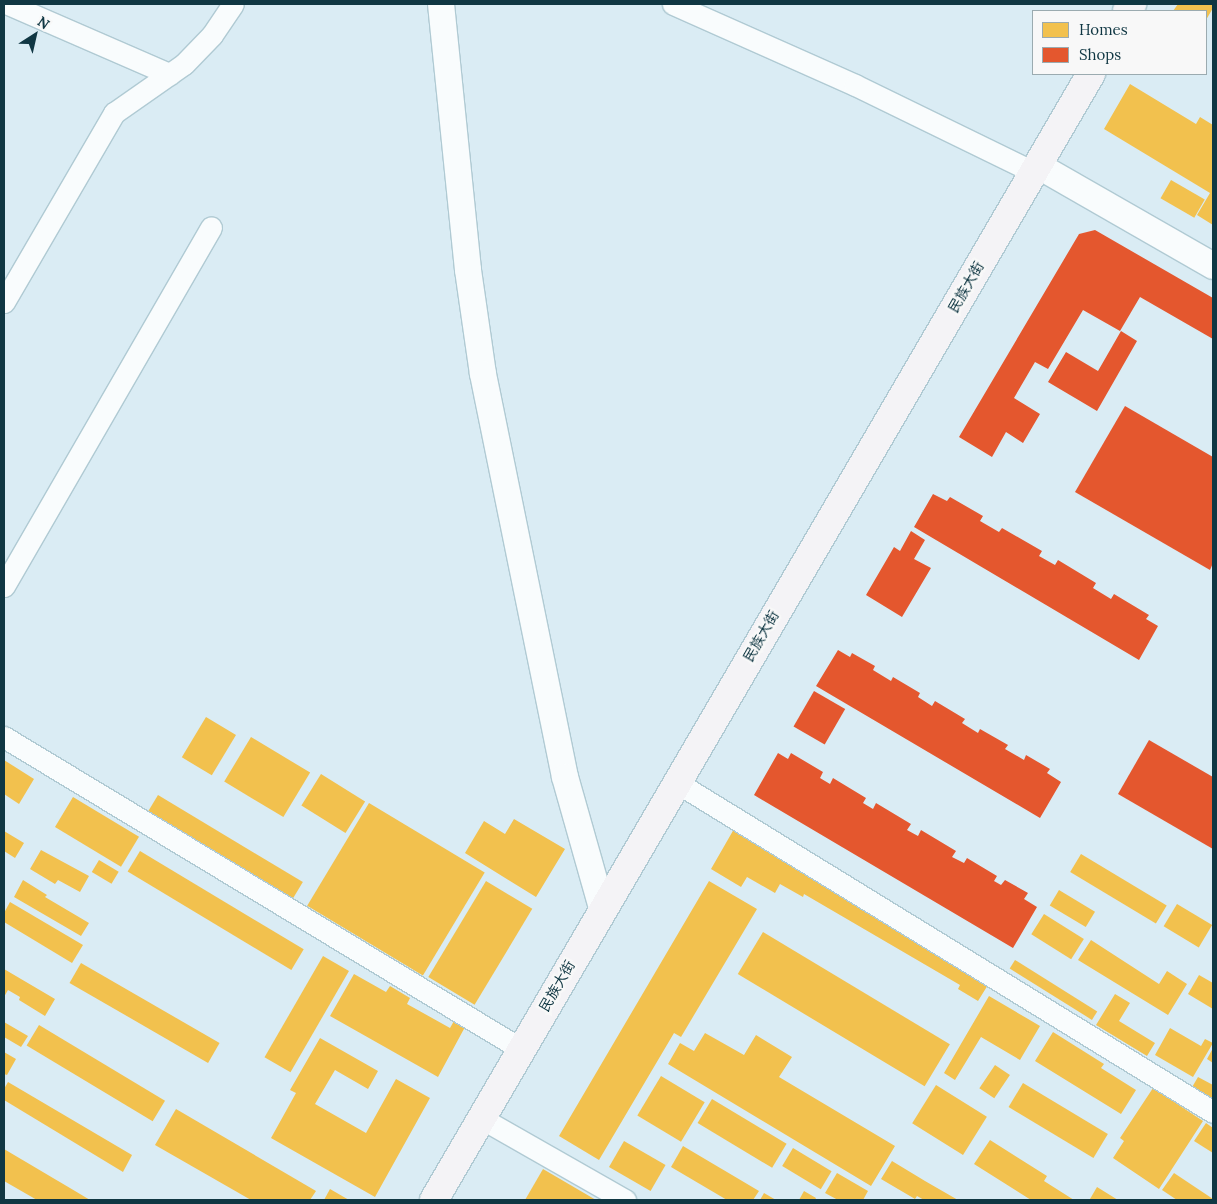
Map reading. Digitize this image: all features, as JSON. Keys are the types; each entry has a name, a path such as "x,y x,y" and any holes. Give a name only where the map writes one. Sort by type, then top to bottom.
{"main road":[{"name":"民族大街","path":"434,1200 602,908 1089,75"}],"street":[{"path":"8,4 169,74"},
{"path":"4,302 114,113 184,64 212,35 233,4"},
{"path":"673,4 855,85 1035,169 1213,266"},
{"path":"439,5 468,270 483,374 565,777 602,908"},
{"path":"4,586 211,227"},
{"path":"4,737 521,1049"},
{"path":"676,782 1213,1112"},
{"path":"481,1118 625,1200"}],"building: Homes":[{"path":"1178,4 1213,4 1213,8 1207,18 1207,10 1174,10"},
{"path":"1130,84 1196,124 1200,117 1213,125 1213,225 1197,215 1210,193 1104,129"},
{"path":"1171,180 1205,200 1194,218 1160,198"},
{"path":"206,717 236,735 212,775 182,757"},
{"path":"251,737 310,773 283,817 224,782"},
{"path":"4,760 34,779 19,804 4,794"},
{"path":"321,774 365,802 345,833 301,805"},
{"path":"158,795 303,882 293,898 148,811"},
{"path":"73,797 139,837 121,867 55,827"},
{"path":"369,803 485,873 423,975 307,906"},
{"path":"514,819 565,849 536,897 465,853 484,821 505,834"},
{"path":"734,829 991,980 978,1001 958,989 960,985 804,894 803,897 780,884 775,893 747,877 741,887 711,869"},
{"path":"4,831 24,843 15,858 4,851"},
{"path":"41,850 89,876 80,892 58,880 55,884 30,869"},
{"path":"140,851 304,949 291,970 128,872"},
{"path":"1081,854 1167,906 1156,924 1070,872"},
{"path":"99,860 119,872 112,884 92,872"},
{"path":"23,880 47,895 45,897 89,923 81,936 14,897"},
{"path":"486,881 532,909 475,1005 428,977"},
{"path":"709,881 757,909 681,1037 674,1033 599,1160 559,1136"},
{"path":"1059,890 1095,912 1086,927 1050,905"},
{"path":"10,902 83,945 72,963 4,922 4,913"},
{"path":"1177,904 1212,925 1199,947 1164,926"},
{"path":"1044,914 1084,939 1071,959 1031,934"},
{"path":"763,932 950,1044 925,1086 738,974"},
{"path":"1091,940 1159,984 1167,971 1187,984 1168,1015 1078,960"},
{"path":"323,956 349,971 290,1072 264,1057"},
{"path":"1015,960 1097,1011 1092,1020 1010,968"},
{"path":"81,963 220,1043 208,1063 70,983"},
{"path":"4,969 55,999 45,1016 19,1000 20,997 8,990 4,997"},
{"path":"354,974 386,992 390,986 410,998 407,1004 450,1028 454,1021 465,1027 438,1077 330,1016"},
{"path":"1199,975 1213,983 1213,1009 1188,994"},
{"path":"1115,994 1130,1003 1119,1021 1155,1043 1147,1056 1096,1025"},
{"path":"989,996 1040,1026 1020,1060 981,1037 955,1080 944,1073"},
{"path":"4,1022 28,1036 21,1047 4,1037"},
{"path":"39,1025 165,1101 153,1121 27,1046"},
{"path":"1170,1028 1201,1046 1205,1039 1213,1043 1193,1077 1155,1055"},
{"path":"1053,1032 1104,1064 1101,1068 1136,1090 1121,1114 1035,1061"},
{"path":"705,1033 744,1055 756,1035 792,1057 779,1077 895,1146 871,1186 668,1064 680,1043 694,1051"},
{"path":"320,1038 378,1071 368,1089 335,1070 315,1104 366,1133 396,1079 430,1098 375,1197 271,1138 296,1093 290,1090"},
{"path":"1213,1048 1213,1063 1207,1059"},
{"path":"4,1052 16,1059 7,1075 4,1074"},
{"path":"995,1065 1010,1075 994,1098 979,1088"},
{"path":"661,1076 705,1102 681,1142 637,1115"},
{"path":"1198,1077 1213,1085 1213,1102 1191,1089"},
{"path":"8,1082 132,1155 123,1172 4,1100 4,1089"},
{"path":"1023,1083 1108,1134 1093,1158 1009,1107"},
{"path":"936,1085 987,1117 963,1155 912,1123"},
{"path":"1153,1088 1203,1121 1159,1189 1113,1158 1124,1141 1120,1138"},
{"path":"712,1099 787,1144 772,1168 698,1123"},
{"path":"176,1109 316,1191 310,1200 251,1200 155,1145"},
{"path":"1206,1123 1213,1128 1213,1153 1194,1141"},
{"path":"990,1140 1047,1176 1044,1181 1074,1200 1031,1200 974,1164"},
{"path":"624,1141 666,1165 651,1191 609,1167"},
{"path":"683,1146 759,1191 753,1200 727,1200 671,1167"},
{"path":"793,1148 832,1171 821,1189 782,1166"},
{"path":"4,1149 90,1200 37,1200 4,1181"},
{"path":"892,1161 958,1200 924,1200 917,1196 915,1199 881,1179"},
{"path":"543,1169 596,1200 525,1200"},
{"path":"837,1173 868,1191 863,1200 838,1200 825,1193"},
{"path":"1174,1173 1213,1200 1177,1200 1162,1190"},
{"path":"1097,1187 1118,1200 1090,1199"},
{"path":"330,1189 349,1200 324,1200"},
{"path":"804,1191 816,1198 815,1200 799,1200"},
{"path":"764,1193 776,1200 760,1200"}],"building: Shops":[{"path":"1095,230 1213,298 1213,339 1140,297 1120,331 1083,310 1048,369 1035,362 1014,398 1040,414 1023,443 1006,432 992,457 959,437 1079,234"},
{"path":"1121,331 1137,341 1097,411 1048,382 1066,352 1098,371"},
{"path":"1125,406 1213,457 1213,563 1210,570 1075,492"},
{"path":"933,494 947,501 950,497 983,516 980,521 999,532 1002,528 1042,551 1039,556 1055,565 1058,560 1096,583 1093,588 1111,599 1114,594 1149,615 1146,619 1158,626 1139,660 914,527"},
{"path":"911,531 925,540 914,559 931,568 902,617 866,595 894,547 900,551"},
{"path":"838,650 850,657 852,653 875,666 873,670 891,681 893,677 920,693 918,697 932,706 935,701 965,719 962,723 978,733 980,729 1008,745 1005,749 1024,760 1026,755 1050,769 1047,773 1061,782 1040,818 816,686"},
{"path":"814,691 845,709 825,745 794,727"},
{"path":"1149,740 1213,777 1213,849 1118,794"},
{"path":"778,753 788,759 791,753 823,772 820,778 830,784 833,778 866,798 863,803 873,809 876,803 911,824 907,830 918,836 921,830 956,851 952,857 964,863 967,858 997,876 994,881 1001,885 1005,880 1028,893 1024,899 1037,907 1013,948 754,795"}]}
